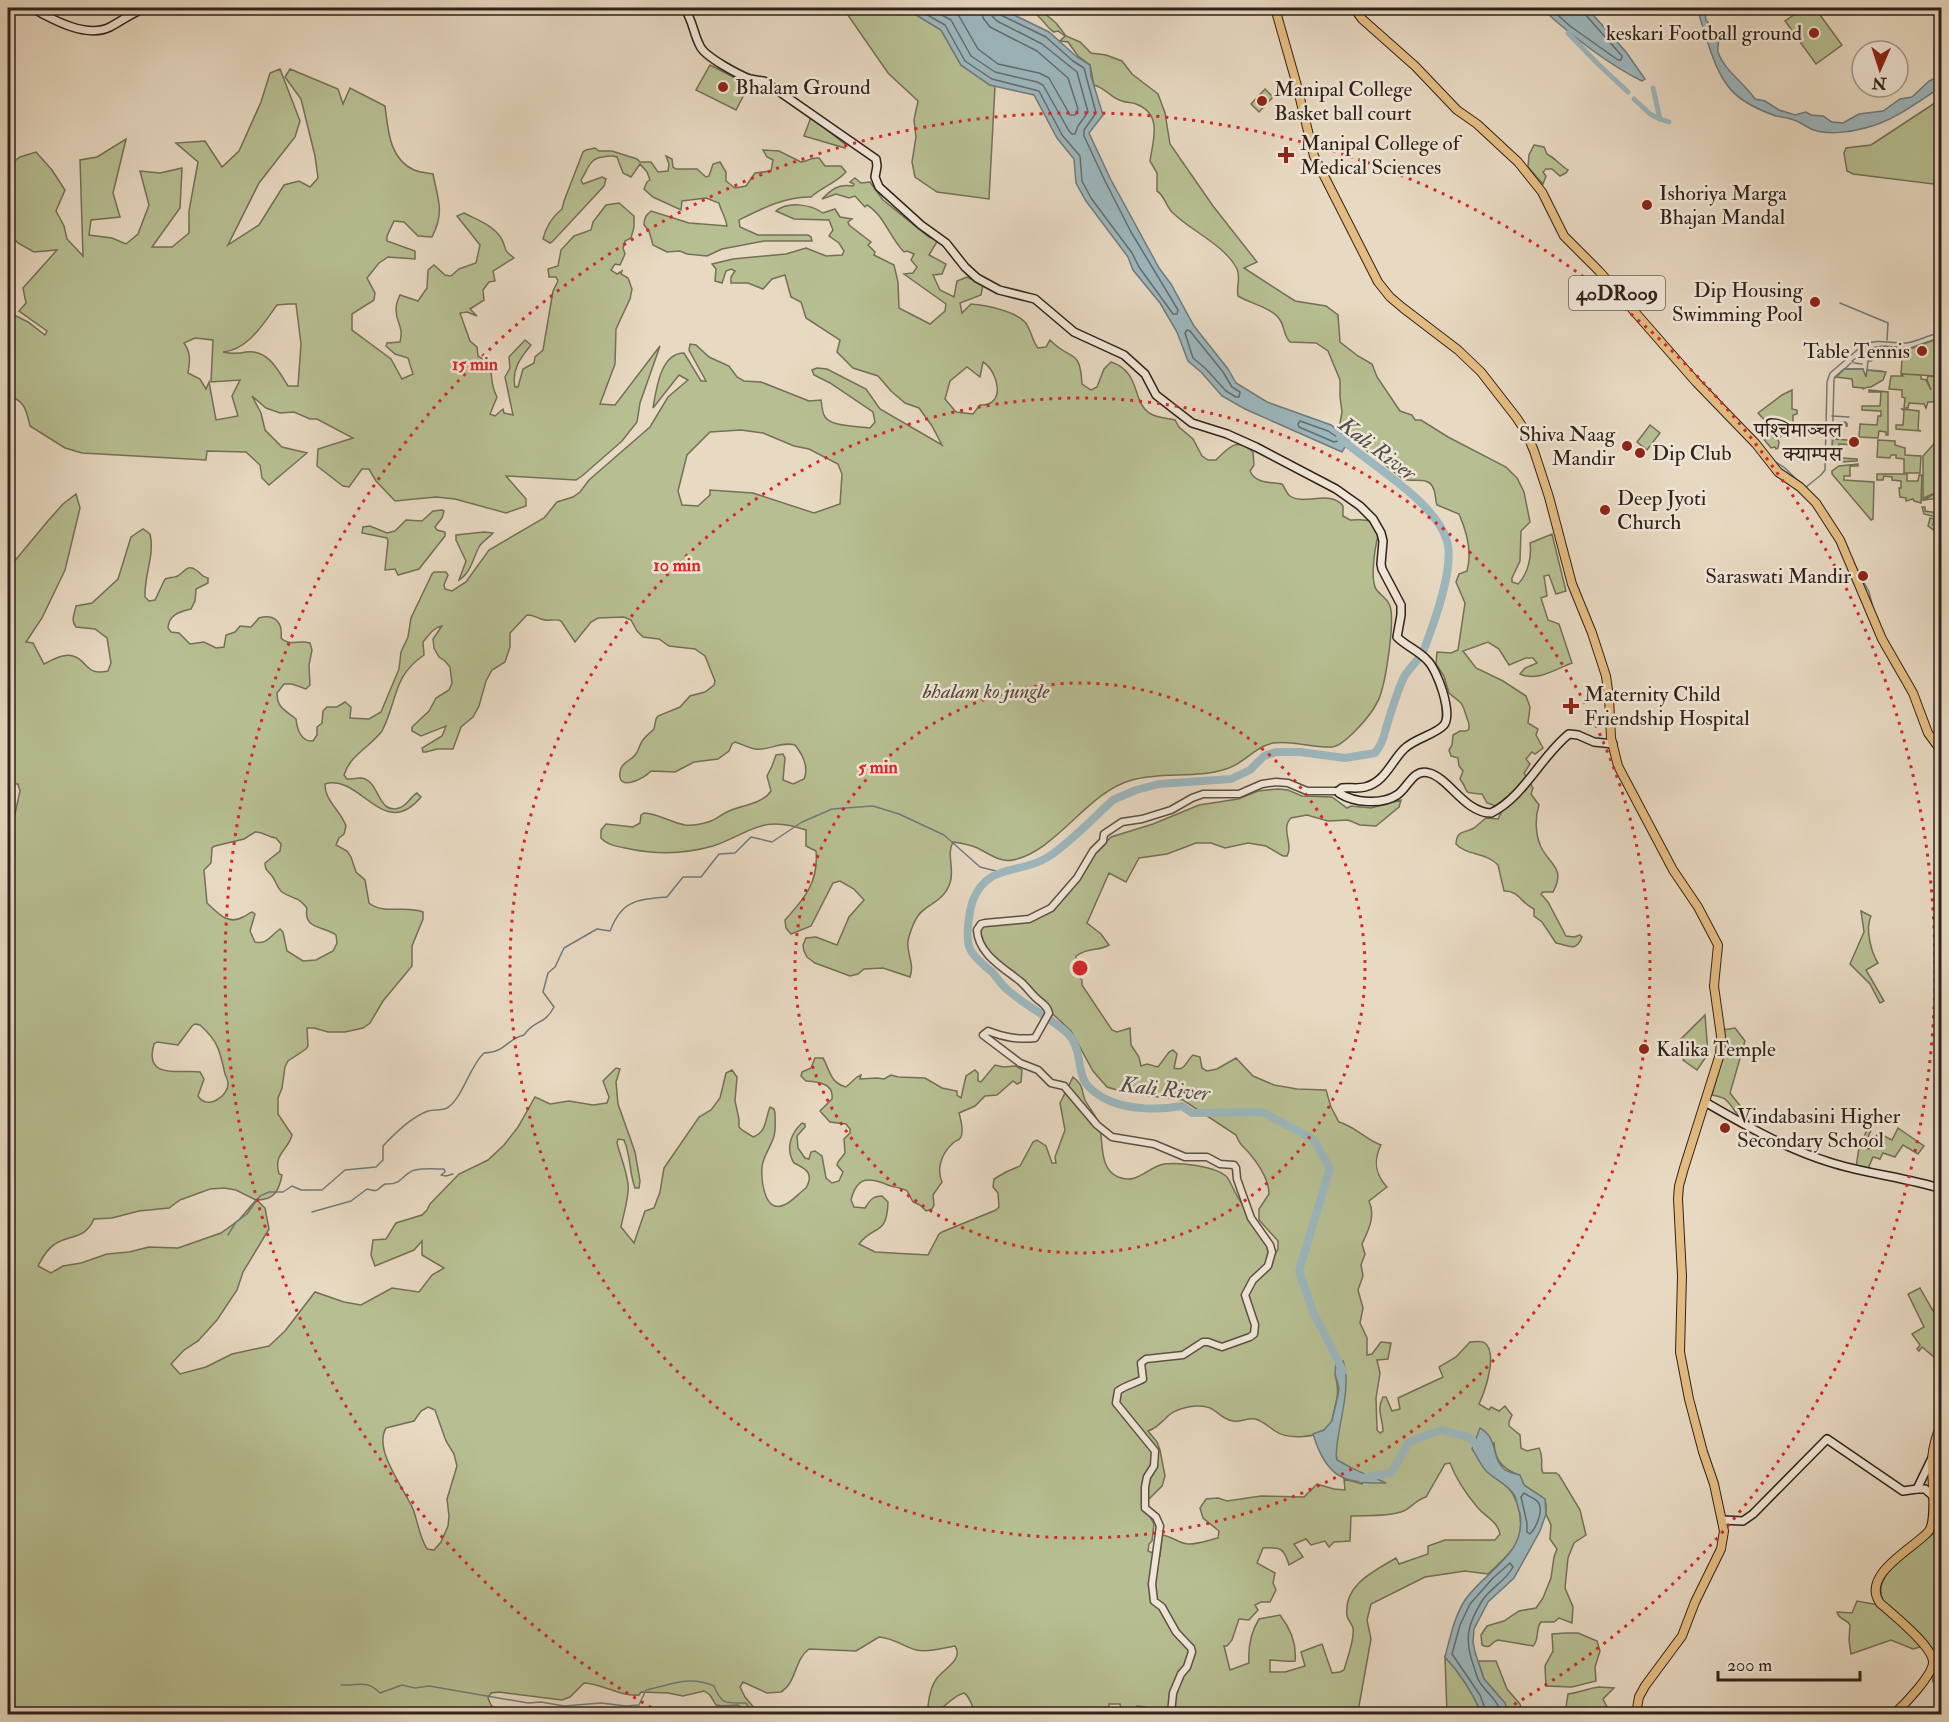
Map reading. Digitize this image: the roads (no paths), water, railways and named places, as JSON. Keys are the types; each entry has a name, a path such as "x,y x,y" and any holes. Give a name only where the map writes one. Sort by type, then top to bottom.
{"main road":[{"path":"32,8 64,24 85,30 98,30 106,29 144,8 211,8"},
{"path":"264,8 282,8"},
{"path":"684,8 691,19 703,52 750,79 764,81 857,148 876,159 875,180 881,189 921,225 946,243 977,278 999,290 1035,299 1074,332 1124,355 1145,374 1156,394 1192,423 1227,434 1256,447 1336,489 1364,509 1373,519 1383,541 1382,569 1401,605 1398,639 1423,656 1432,666 1447,712 1445,724 1404,749 1383,777 1361,788 1344,787 1338,791 1345,797 1359,800 1387,800 1400,793 1415,775 1426,772 1436,776 1478,810 1486,813 1495,811 1527,783 1552,751 1569,735 1578,735 1594,742 1613,744"},
{"path":"1275,8 1314,156 1378,282 1390,297 1458,350 1481,372 1526,432 1544,479 1572,585 1603,666 1618,766 1673,870 1698,907 1718,945 1714,986 1721,1036 1720,1054 1679,1186 1682,1276 1680,1352 1689,1399 1714,1484 1724,1531 1721,1549 1695,1602 1682,1636 1645,1686 1639,1697 1636,1714"},
{"name":"40DR009","path":"1354,8 1362,20 1414,66 1457,110 1477,124 1518,162 1542,192 1559,227 1570,243 1599,272 1696,382 1756,444 1778,472 1800,487 1816,503 1840,540 1882,639 1913,693 1928,732 1941,752"},
{"path":"1705,1102 1764,1136 1805,1155 1941,1190"},
{"path":"1917,1489 1932,1457 1941,1422"},
{"path":"1724,1531 1753,1514 1827,1439 1900,1491 1917,1489 1925,1490 1932,1495"},
{"path":"1894,1714 1930,1674 1933,1662 1929,1651 1880,1604 1877,1600 1877,1590 1885,1569 1930,1531 1934,1510 1932,1457"},
{"path":"1722,1520 1743,1521"}],"street":[{"path":"1171,1714 1171,1698 1190,1660 1191,1648 1176,1632 1153,1595 1154,1564 1160,1526 1156,1517 1145,1508 1145,1487 1147,1477 1154,1466 1155,1451 1116,1403 1118,1391 1143,1378 1141,1363 1146,1359 1183,1355 1203,1342 1222,1347 1254,1334 1255,1325 1245,1295 1253,1280 1268,1266 1272,1252 1270,1245 1251,1218 1234,1165 1220,1164 1207,1157 1185,1157 1154,1144 1112,1137 1097,1125 1064,1086 1051,1083 1038,1070 1020,1063 983,1035 988,1031 1005,1038 1035,1038 1049,1012 1046,1006 986,952 980,943 977,928 988,922 1029,919 1051,909 1077,878 1096,847 1103,842 1104,834 1122,822 1142,819 1171,810 1203,794 1239,794 1269,783 1288,783 1306,791 1338,791"}],"water":[{"path":"905,8 1000,8 1049,32 1077,57 1090,65 1091,76 1103,115 1089,133 1110,178 1159,268 1171,284 1194,326 1228,369 1236,383 1267,402 1331,425 1350,439 1342,452 1245,409 1222,396 1188,361 1177,332 1160,303 1133,270 1128,257 1086,201 1076,183 1074,159 1057,138 1034,95 990,85 961,65 941,30"},
{"path":"1541,8 1587,8 1626,52 1645,79 1642,81 1628,74 1602,57"},
{"path":"1698,8 1704,8 1706,20 1719,37 1718,52 1721,59 1755,99 1765,101 1779,110 1795,115 1806,112 1823,116 1832,122 1843,123 1859,114 1883,111 1900,99 1910,99 1929,81 1941,75 1941,87 1904,111 1875,125 1840,132 1814,130 1797,121 1761,110 1731,90 1718,70"},
{"path":"1343,1361 1346,1392 1338,1436 1337,1460 1386,1483 1358,1482 1338,1475 1324,1460 1313,1434 1324,1430 1332,1421 1339,1388 1335,1374 1336,1363"},
{"path":"1480,1428 1490,1437 1500,1465 1505,1470 1520,1475 1524,1485 1545,1499 1546,1514 1540,1531 1514,1578 1488,1602 1474,1629 1475,1652 1484,1679 1505,1703 1508,1714 1482,1714 1466,1684 1445,1657 1455,1620 1465,1600 1511,1551 1520,1528 1520,1514 1515,1496 1487,1472 1472,1449"}],"waterway":[{"path":"1568,33 1628,92"},
{"path":"1653,88 1660,119 1669,122"},
{"path":"1634,99 1650,114 1660,119"},
{"path":"1840,303 1888,323 1887,340"},
{"path":"1806,487 1825,470 1827,382 1830,373 1863,345 1879,342 1906,343 1939,333 1939,327 1934,322 1942,312"},
{"path":"1862,364 1852,361 1870,348 1883,346 1910,348 1942,339"},
{"path":"1882,371 1867,370 1868,361 1871,361 1881,350 1889,350 1889,348"},
{"path":"1832,456 1834,379 1851,363"},
{"path":"1846,369 1863,369"},
{"path":"1832,416 1849,417"},
{"path":"1833,423 1846,422 1847,424"},
{"name":"Kali River","path":"1340,438 1401,485 1430,512 1441,526 1449,552 1442,597 1423,652 1404,677 1383,739 1375,753 1345,758 1300,752 1276,752 1264,756 1250,770 1231,779 1159,784 1136,790 1113,800 1048,857 1027,866 996,874 988,880 973,900 968,932 972,953 1005,988 1071,1038 1075,1044 1085,1082 1100,1096 1118,1104 1136,1108 1155,1109 1182,1106 1192,1113 1262,1112 1313,1139 1330,1168 1299,1271 1313,1312 1343,1371"},
{"path":"1774,461 1800,483"},
{"path":"1827,513 1836,527"},
{"path":"1853,561 1869,592 1874,611"},
{"path":"228,1235 236,1222 247,1214 260,1196 269,1192 283,1192 292,1186 301,1190 322,1190 345,1170 376,1167 383,1160 383,1146 404,1126 430,1110 445,1109 453,1103 484,1053 502,1048 547,1017 554,1007 543,992 548,973 555,967 564,948 597,929 610,931 620,913 631,903 667,897 683,877 701,877 719,854 735,853 751,837 772,842 802,822 832,809 873,806 899,814 944,835 980,867 1000,872"},
{"path":"312,1212 351,1201 367,1189 377,1190 385,1184 396,1183 415,1170 444,1169 445,1172 441,1175 453,1174"},
{"path":"1362,1478 1391,1473 1409,1442 1441,1430 1469,1437 1481,1450"},
{"path":"341,1685 362,1684 371,1686 380,1693 402,1685 415,1688 429,1686 528,1703 541,1702 564,1706 601,1703 626,1706 639,1705 646,1690 680,1682 696,1681 714,1686 726,1702 746,1703 753,1714"}],"place":[{"name":"keskari Football ground","path":"1814,33"},
{"name":"Bhalam Ground","path":"723,87"},
{"name":"Manipal College Basket ball court","path":"1262,101"},
{"name":"Manipal College of Medical Sciences","path":"1286,155"},
{"name":"Ishoriya Marga Bhajan Mandal","path":"1647,205"},
{"name":"Dip Housing Swimming Pool","path":"1815,302"},
{"name":"Table Tennis","path":"1922,351"},
{"name":"पश्‍चिमाञ्‍चल क्याम्पस","path":"1854,442"},
{"name":"Shiva Naag Mandir","path":"1627,446"},
{"name":"Dip Club","path":"1640,453"},
{"name":"Deep Jyoti Church","path":"1605,510"},
{"name":"Saraswati Mandir","path":"1863,576"},
{"name":"Maternity Child Friendship Hospital","path":"1571,706"},
{"name":"Kalika Temple","path":"1644,1049"},
{"name":"Vindabasini Higher Secondary School","path":"1725,1128"}],"park label":[{"name":"bhalam ko jungle","path":"986,691"}]}
